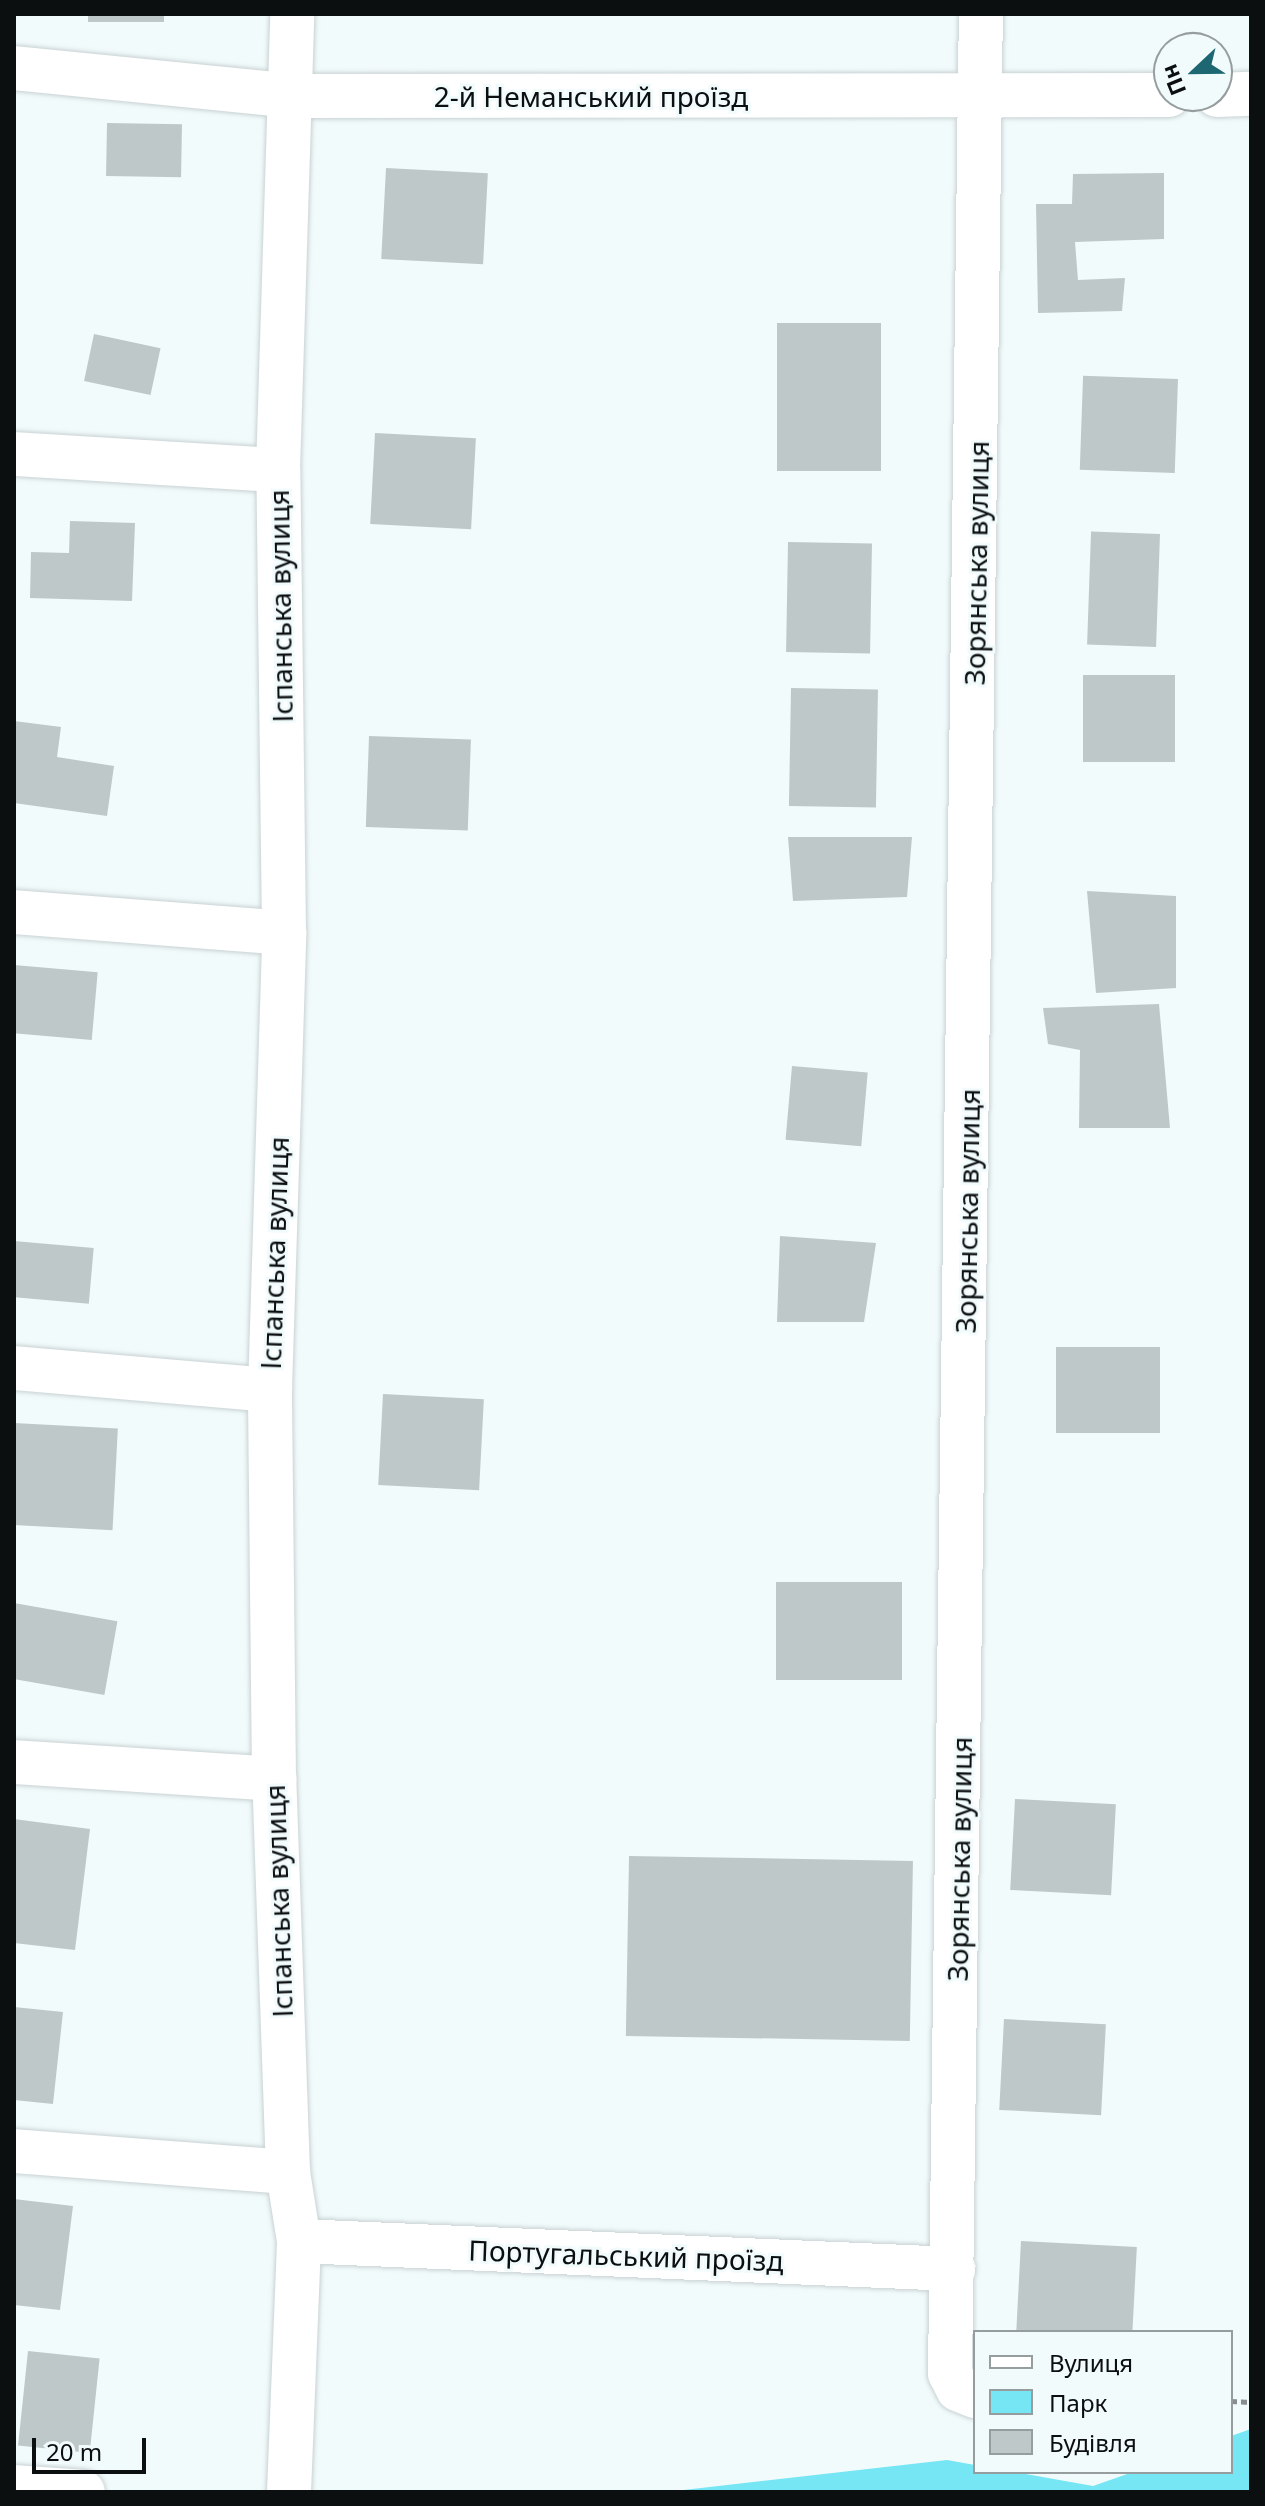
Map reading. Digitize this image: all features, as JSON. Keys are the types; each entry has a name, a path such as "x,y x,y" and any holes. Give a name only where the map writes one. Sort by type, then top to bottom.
{"street":[{"name":"Іспанська вулиця","path":"289,2492 299,2241 288,2172 274,1779 270,1390 284,933 278,470 293,96 292,14"},
{"name":"Зорянська вулиця","path":"973,2395 958,2389 950,2373 981,14"},
{"name":"2-й Неманський проїзд","path":"14,68 293,96 1153,95"},
{"path":"14,454 278,470"},
{"path":"14,912 284,933"},
{"path":"14,1368 270,1390"},
{"path":"14,1762 274,1779"},
{"path":"14,2151 288,2172"},
{"name":"Португальський проїзд","path":"299,2241 953,2269"},
{"path":"14,2487 83,2492"}],"green space":[{"path":"1251,2429 1251,2492 666,2492 947,2460 973,2465 973,2474 1025,2474 1093,2486 1127,2474 1233,2474 1233,2435"}],"building":[{"path":"88,14 164,14 164,22 88,22"},
{"path":"107,123 182,124 181,177 106,176"},
{"path":"386,168 488,173 483,264 381,259"},
{"path":"1164,173 1164,239 1075,242 1078,280 1125,278 1122,311 1038,313 1036,204 1072,204 1073,174"},
{"path":"777,323 881,323 881,471 777,471"},
{"path":"94,334 161,348 151,395 84,381"},
{"path":"1083,376 1178,379 1175,473 1080,470"},
{"path":"375,433 476,438 471,529 370,524"},
{"path":"70,521 135,523 132,601 30,598 31,552 69,553"},
{"path":"1091,532 1160,534 1156,647 1087,645"},
{"path":"788,542 872,543 870,653 786,652"},
{"path":"1083,675 1175,675 1175,762 1083,762"},
{"path":"791,688 878,690 876,808 789,806"},
{"path":"14,721 61,727 57,757 114,766 107,816 14,803"},
{"path":"369,736 471,740 468,831 366,827"},
{"path":"788,837 912,837 907,897 793,901"},
{"path":"1087,891 1176,896 1176,988 1096,993"},
{"path":"14,965 98,972 92,1040 14,1033"},
{"path":"1159,1004 1170,1128 1079,1128 1080,1050 1048,1044 1043,1008"},
{"path":"792,1066 868,1073 861,1146 786,1140"},
{"path":"780,1236 876,1243 864,1322 777,1322"},
{"path":"14,1241 94,1248 89,1304 14,1297"},
{"path":"1056,1347 1160,1347 1160,1433 1056,1433"},
{"path":"383,1394 484,1399 479,1490 378,1485"},
{"path":"14,1423 118,1428 113,1530 14,1525"},
{"path":"776,1582 902,1582 902,1680 776,1680"},
{"path":"14,1603 117,1621 104,1695 14,1679"},
{"path":"1015,1799 1116,1804 1111,1895 1010,1890"},
{"path":"14,1819 90,1829 75,1950 14,1943"},
{"path":"629,1856 913,1861 910,2041 626,2036"},
{"path":"14,2007 63,2012 53,2104 14,2100"},
{"path":"1004,2019 1106,2024 1101,2115 999,2110"},
{"path":"14,2199 73,2206 60,2310 14,2305"},
{"path":"1021,2241 1137,2247 1132,2330 1016,2330"},
{"path":"28,2351 100,2359 90,2453 18,2445"}]}
